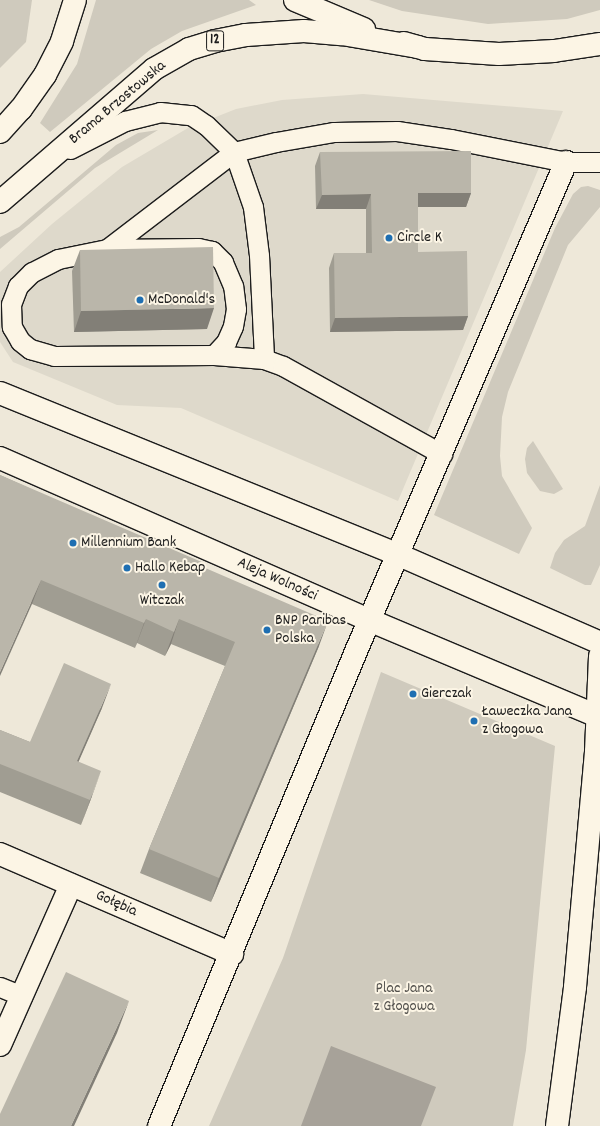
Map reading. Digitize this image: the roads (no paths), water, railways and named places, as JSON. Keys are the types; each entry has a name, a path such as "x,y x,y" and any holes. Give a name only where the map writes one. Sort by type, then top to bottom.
{"street":[{"path":"0,132 21,109 45,75 62,41 75,0"},
{"name":"12","path":"295,0 375,33 418,47 499,54 554,51 600,44"},
{"name":"Brama Brzostowska","path":"0,202 154,69 189,49 215,41 271,31 304,31 342,34 418,47"},
{"path":"159,1126 232,954 369,620 399,555 566,162"},
{"path":"0,394 399,555 600,643"},
{"name":"Aleja Wolności","path":"0,458 369,620 599,717"},
{"path":"557,1126 594,849 600,656"},
{"name":"Gołębia","path":"0,854 232,954"},
{"path":"0,1045 71,885"}],"lane":[{"path":"50,160 125,121 160,112 190,115 206,125 234,152 253,207 259,255 264,359"},
{"path":"107,249 234,152 276,142 334,132 397,131 451,139 566,162 600,162"},
{"path":"214,355 226,342 233,326 236,309 233,286 223,262 212,250 198,248 107,249 58,259 32,272 18,286 12,304 12,327 20,340 30,349 54,356 214,355 264,359 283,366 442,454"},
{"path":"0,987 22,996"}],"place":[{"name":"Circle K","path":"389,238"},
{"name":"McDonald's","path":"140,300"},
{"name":"Millennium Bank","path":"73,543"},
{"name":"Hallo Kebap","path":"127,568"},
{"name":"Witczak","path":"162,585"},
{"name":"BNP Paribas Polska","path":"267,630"},
{"name":"Gierczak","path":"413,694"},
{"name":"Ławeczka Jana z Głogowa","path":"474,721"}],"park label":[{"name":"Plac Jana z Głogowa","path":"404,998"}]}
